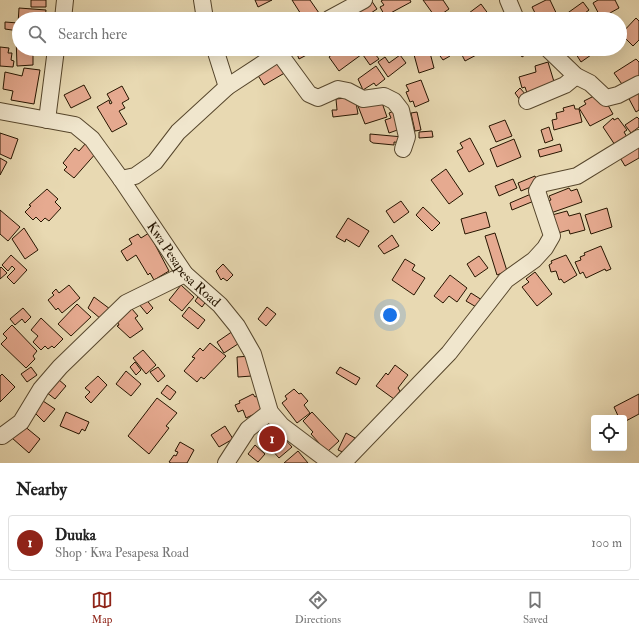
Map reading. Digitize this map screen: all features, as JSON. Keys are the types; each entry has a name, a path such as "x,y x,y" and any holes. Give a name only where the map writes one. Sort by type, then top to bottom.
{"street":[{"path":"64,12 65,0"},
{"path":"202,0 204,12"},
{"path":"343,12 364,0"},
{"path":"508,0 513,12"},
{"path":"47,120 55,56"},
{"path":"217,56 227,87"},
{"path":"121,179 135,176 155,162 178,132 227,87 274,56"},
{"path":"285,56 309,94 318,98 338,90 348,91 363,99 384,96 394,101 401,110 407,137 403,149"},
{"path":"555,56 576,76 590,83 606,98 618,95 639,84"},
{"path":"527,101 565,85 576,76"},
{"name":"Kwa Pesapesa Road","path":"0,112 75,125 83,130 101,150 185,274 220,306 241,332 253,354 270,412 282,426 330,463"},
{"path":"343,463 449,352 506,280 534,260 545,248 552,236 537,190 541,184 577,176 639,138"},
{"path":"2,436 21,422 41,389 60,367 126,303 185,274"},
{"path":"226,463 248,429 270,412"}],"building":[{"path":"31,0 46,0 46,7 31,7"},
{"path":"255,0 272,0 258,7"},
{"path":"292,0 310,0 318,12 300,12"},
{"path":"371,0 377,9 372,12 358,12 354,6"},
{"path":"410,0 411,2 392,12 383,12 380,7 384,5 381,1"},
{"path":"423,0 443,0 449,9 445,12 432,12"},
{"path":"546,0 550,0 556,12 534,12 532,7"},
{"path":"598,0 615,0 619,8 612,12 598,12 593,3"},
{"path":"583,2 589,10 586,12 569,12"},
{"path":"481,4 487,12 470,12"},
{"path":"19,8 46,10 46,12 19,12"},
{"path":"636,18 639,21 639,40 633,46 627,40 627,28"},
{"path":"5,22 12,23 12,30 5,29"},
{"path":"0,47 9,48 8,53 12,53 11,60 14,61 13,67 0,66"},
{"path":"17,56 33,56 33,65 17,66"},
{"path":"298,56 305,56 299,59"},
{"path":"330,56 359,56 339,71 329,57"},
{"path":"364,56 377,56 379,59 370,65"},
{"path":"401,56 406,63 388,77 378,62 385,57 389,63"},
{"path":"414,56 431,56 434,68 419,73"},
{"path":"440,56 450,56 443,60"},
{"path":"462,56 474,56 465,61"},
{"path":"577,56 590,56 581,62"},
{"path":"636,59 639,62 639,77 624,87 614,73"},
{"path":"281,60 288,71 264,85 257,74"},
{"path":"548,62 555,85 527,93 525,87 522,88 519,77 536,72 535,66"},
{"path":"376,66 385,79 376,86 374,83 363,90 358,79"},
{"path":"24,68 40,70 34,104 11,100 13,91 3,89 5,72 22,76"},
{"path":"421,80 429,101 415,107 413,101 410,102 406,92 409,91 406,85"},
{"path":"84,85 91,98 71,108 64,95"},
{"path":"122,86 129,99 122,103 125,108 119,111 127,124 112,132 97,107 109,100 110,104 112,103 107,94"},
{"path":"520,88 526,95 520,100 515,93"},
{"path":"639,91 639,110 636,112 628,97"},
{"path":"596,95 605,100 613,114 590,126 579,108 586,104 584,101"},
{"path":"355,97 358,114 333,117 332,110 337,110 336,99"},
{"path":"380,97 387,117 365,124 358,106"},
{"path":"574,105 575,109 579,109 582,122 554,130 552,120 557,119 556,113 564,111 563,108"},
{"path":"399,109 403,128 389,133 385,120 391,118 389,113"},
{"path":"417,112 421,130 415,131 411,113"},
{"path":"637,117 639,119 639,127 631,133 625,125"},
{"path":"613,118 614,120 618,118 627,130 624,132 627,137 615,145 603,127"},
{"path":"505,120 512,136 496,142 489,126"},
{"path":"549,127 553,140 545,143 541,130"},
{"path":"432,131 433,137 419,138 419,132"},
{"path":"0,133 18,139 11,159 0,154"},
{"path":"370,134 403,137 402,143 394,142 394,145 373,143 370,141"},
{"path":"470,138 484,164 469,172 457,151 463,148 460,143"},
{"path":"514,139 521,157 497,167 490,149"},
{"path":"86,143 97,152 74,178 64,170 67,167 63,163 75,148 79,151"},
{"path":"560,144 562,151 540,157 538,150"},
{"path":"639,144 639,158 625,166 619,156"},
{"path":"0,158 7,162 0,175"},
{"path":"446,169 463,194 449,204 431,180"},
{"path":"535,176 538,184 521,191 518,183"},
{"path":"513,179 517,188 499,196 495,186"},
{"path":"569,188 571,191 577,189 582,202 548,214 544,202 551,200 549,196"},
{"path":"47,189 58,199 55,202 61,208 49,221 45,218 41,222 36,217 33,220 25,212 31,206 29,205"},
{"path":"531,194 534,201 512,210 510,203"},
{"path":"401,201 409,212 394,223 386,211"},
{"path":"423,207 440,223 432,231 416,215"},
{"path":"607,208 612,227 591,234 585,215"},
{"path":"0,210 20,227 8,241 0,234"},
{"path":"567,211 569,216 580,213 585,230 570,234 569,230 558,233 552,215"},
{"path":"486,212 490,227 465,234 461,219"},
{"path":"348,218 369,231 359,247 346,239 345,242 336,237"},
{"path":"24,228 38,250 25,259 12,239"},
{"path":"149,233 169,271 154,280 150,273 148,275 136,255 127,261 121,251 132,244 129,239 138,234 141,238"},
{"path":"495,233 507,271 497,275 485,236"},
{"path":"392,235 399,246 384,254 378,246"},
{"path":"601,246 611,269 606,271 605,269 586,278 583,272 580,274 575,262 581,260 580,257 585,255 584,253"},
{"path":"11,255 27,270 14,284 7,277 15,269 12,266 8,271 2,265"},
{"path":"566,255 577,275 564,283 561,279 559,280 556,271 551,272 549,265 552,263 551,261"},
{"path":"479,256 488,268 475,277 467,264"},
{"path":"405,259 415,265 412,270 425,278 414,295 392,280"},
{"path":"223,264 233,275 227,281 223,278 221,280 216,271"},
{"path":"1,267 7,273 0,279 0,268"},
{"path":"535,272 552,294 537,306 522,287 529,282 526,279"},
{"path":"450,275 467,288 457,302 449,296 443,303 434,296"},
{"path":"69,285 80,298 62,313 58,308 56,310 48,300 54,295 52,293 56,289 59,293"},
{"path":"181,285 194,297 182,311 169,300"},
{"path":"471,293 482,300 478,308 466,301"},
{"path":"200,294 207,300 202,307 195,301"},
{"path":"94,297 110,309 101,319 88,308"},
{"path":"145,298 153,308 147,314 138,303"},
{"path":"77,304 91,317 71,336 58,324"},
{"path":"189,307 205,320 198,329 182,316"},
{"path":"267,307 276,314 266,326 258,319"},
{"path":"23,308 31,317 25,323 22,319 15,325 10,319"},
{"path":"132,309 138,316 135,318 143,329 130,338 117,326 119,325 117,321"},
{"path":"41,318 63,339 54,348 52,346 48,349 45,346 41,350 33,342 38,336 31,330"},
{"path":"12,325 37,351 33,356 35,359 26,368 1,344 7,338 3,334"},
{"path":"233,331 241,342 224,353 217,342"},
{"path":"210,343 226,356 204,379 201,377 197,382 184,371 195,358 192,357 200,348 203,351"},
{"path":"143,350 156,365 146,374 133,358"},
{"path":"251,356 252,376 238,377 237,357"},
{"path":"135,362 141,370 136,375 130,367"},
{"path":"395,365 408,375 398,388 400,391 394,399 376,386 386,373 388,375"},
{"path":"31,367 37,375 27,382 21,374"},
{"path":"158,367 165,376 158,382 150,372"},
{"path":"340,367 360,378 356,385 336,373"},
{"path":"126,371 141,384 131,396 116,384"},
{"path":"2,374 15,387 0,402 0,376"},
{"path":"98,376 107,385 91,403 85,397 90,392 85,388"},
{"path":"58,379 66,386 55,399 46,392"},
{"path":"167,385 176,392 170,400 161,393"},
{"path":"294,389 299,394 301,393 308,401 304,405 310,413 297,423 282,403 287,399 285,396"},
{"path":"253,394 255,397 257,396 263,410 246,418 243,410 238,412 235,405 240,403 239,401"},
{"path":"639,394 639,414 627,420 627,415 618,415 614,407"},
{"path":"157,398 177,413 166,426 169,428 149,454 128,436"},
{"path":"43,401 55,409 44,422 34,412"},
{"path":"66,412 89,422 85,431 82,429 79,434 60,426"},
{"path":"312,412 339,441 327,452 311,434 313,432 303,421"},
{"path":"23,425 40,439 29,453 12,438"},
{"path":"225,426 233,439 219,447 211,435"},
{"path":"274,427 292,447 279,458 262,439"},
{"path":"346,433 355,438 347,454 338,450"},
{"path":"180,442 194,450 187,463 171,463 169,462 174,455 176,456 178,452 175,451"},
{"path":"255,445 265,454 258,462 248,454"},
{"path":"298,451 308,463 284,463"}],"place":[{"name":"Duuka","path":"272,439"}]}
